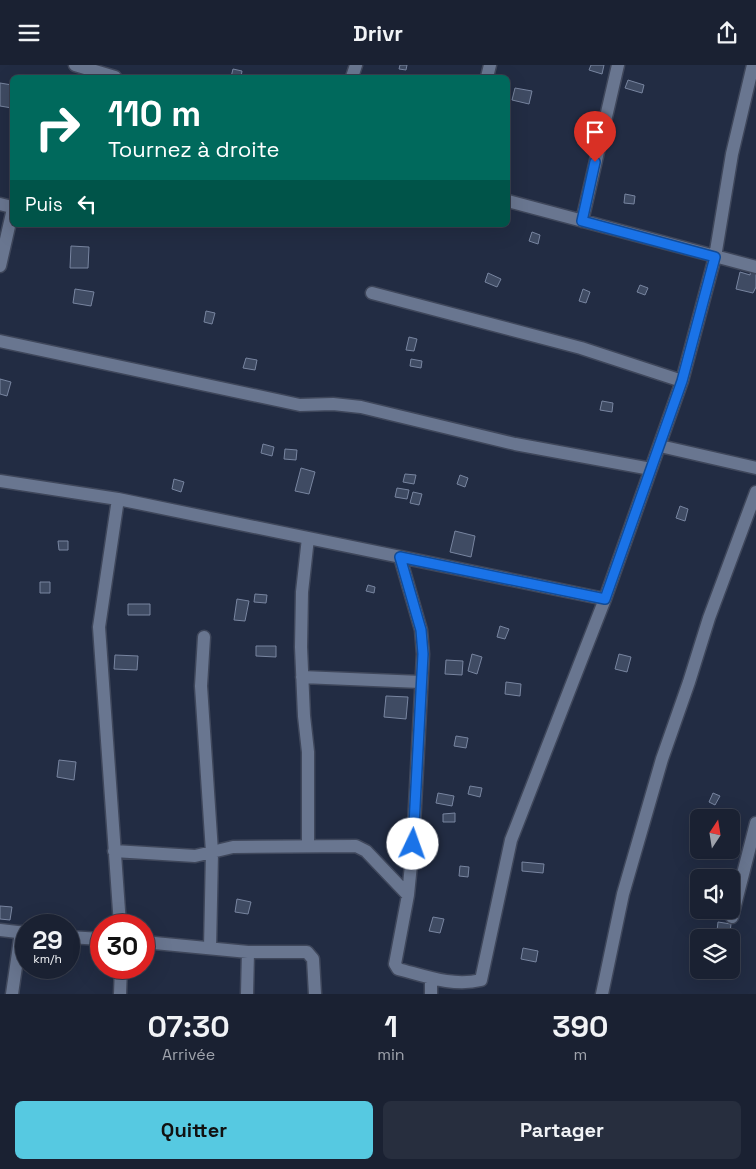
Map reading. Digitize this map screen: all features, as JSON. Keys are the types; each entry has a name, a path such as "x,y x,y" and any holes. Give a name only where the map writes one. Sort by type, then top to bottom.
{"street":[{"path":"582,221 618,65"},
{"path":"400,557 421,630 421,682 413,844 408,895 395,964 398,969 431,979 463,983 481,980 511,840 605,599 682,381 715,257 732,154 753,65"},
{"path":"76,69 105,75"},
{"path":"510,202 756,267"},
{"path":"0,266 10,222"},
{"path":"372,293 581,348 682,381"},
{"path":"0,341 300,405 334,404 361,407 515,444 651,469"},
{"path":"660,446 756,468"},
{"path":"0,481 118,499 605,599"},
{"path":"602,994 623,894 662,759 709,618 756,492"},
{"path":"118,499 99,627 119,914"},
{"path":"308,538 302,592 302,677 308,752 308,845"},
{"path":"204,637 201,686 212,852 210,949"},
{"path":"302,677 421,682"},
{"path":"740,886 756,823"},
{"path":"114,851 195,856 233,847 308,845 362,848 408,895"},
{"path":"0,930 15,931"},
{"path":"155,942 248,952 302,951 311,954 315,994"},
{"path":"247,994 248,952"},
{"path":"12,994 15,978"},
{"path":"120,979 120,994"},
{"path":"431,979 431,994"}],"building":[{"path":"400,65 407,65 406,70 399,69"},
{"path":"591,65 604,65 602,74 589,70"},
{"path":"233,69 242,71 241,75 232,75"},
{"path":"628,80 644,85 642,93 625,88"},
{"path":"0,83 10,85 10,108 0,106"},
{"path":"515,88 532,91 529,104 512,100"},
{"path":"625,194 635,196 634,204 624,203"},
{"path":"532,232 540,235 538,244 529,241"},
{"path":"71,246 89,247 88,268 70,268"},
{"path":"751,270 756,271 756,287 753,293 736,289 740,272 750,275"},
{"path":"488,273 501,279 497,287 485,282"},
{"path":"640,285 648,288 645,295 637,292"},
{"path":"75,289 94,292 91,306 73,303"},
{"path":"583,289 590,292 586,303 579,301"},
{"path":"206,311 215,313 212,324 204,322"},
{"path":"409,337 417,339 414,351 406,350"},
{"path":"246,358 257,360 255,370 243,368"},
{"path":"411,359 422,361 421,368 410,366"},
{"path":"0,379 11,382 7,396 0,394"},
{"path":"602,401 613,403 612,412 600,410"},
{"path":"263,444 274,447 272,456 261,453"},
{"path":"285,449 297,450 296,460 284,459"},
{"path":"301,468 315,472 309,494 295,491"},
{"path":"405,474 416,475 414,484 403,482"},
{"path":"460,475 468,478 465,487 457,484"},
{"path":"174,479 184,482 181,492 172,489"},
{"path":"397,488 409,490 407,499 395,497"},
{"path":"413,492 422,494 419,505 410,503"},
{"path":"680,506 688,509 685,521 676,518"},
{"path":"455,531 475,536 471,557 450,552"},
{"path":"58,541 68,541 68,550 59,550"},
{"path":"40,582 50,582 50,593 40,593"},
{"path":"368,585 375,587 374,593 366,591"},
{"path":"255,594 267,595 266,603 254,602"},
{"path":"237,599 249,601 245,621 234,620"},
{"path":"128,604 150,604 150,615 128,615"},
{"path":"500,626 509,629 505,639 497,637"},
{"path":"256,646 276,646 276,657 256,656"},
{"path":"472,654 482,657 477,674 468,671"},
{"path":"619,654 631,657 627,672 615,669"},
{"path":"115,655 138,656 137,670 114,669"},
{"path":"446,660 463,661 462,675 445,674"},
{"path":"506,682 521,684 520,696 505,694"},
{"path":"386,696 408,697 406,719 384,717"},
{"path":"456,736 468,738 466,748 454,746"},
{"path":"59,760 76,762 74,780 57,777"},
{"path":"470,786 482,788 480,797 468,794"},
{"path":"438,793 454,796 452,806 436,803"},
{"path":"713,793 720,796 715,805 709,802"},
{"path":"455,813 455,822 443,822 443,814"},
{"path":"522,862 544,864 543,873 522,871"},
{"path":"460,866 469,867 468,877 459,876"},
{"path":"237,899 251,902 248,914 235,912"},
{"path":"0,906 12,907 10,920 0,919"},
{"path":"433,917 444,919 440,933 429,931"},
{"path":"718,922 731,924 730,929 717,929"},
{"path":"523,948 538,951 536,962 521,959"}],"route":[{"path":"413,844 423,654 421,630 400,557 605,599 687,364 715,257 582,221 595,162"}]}
